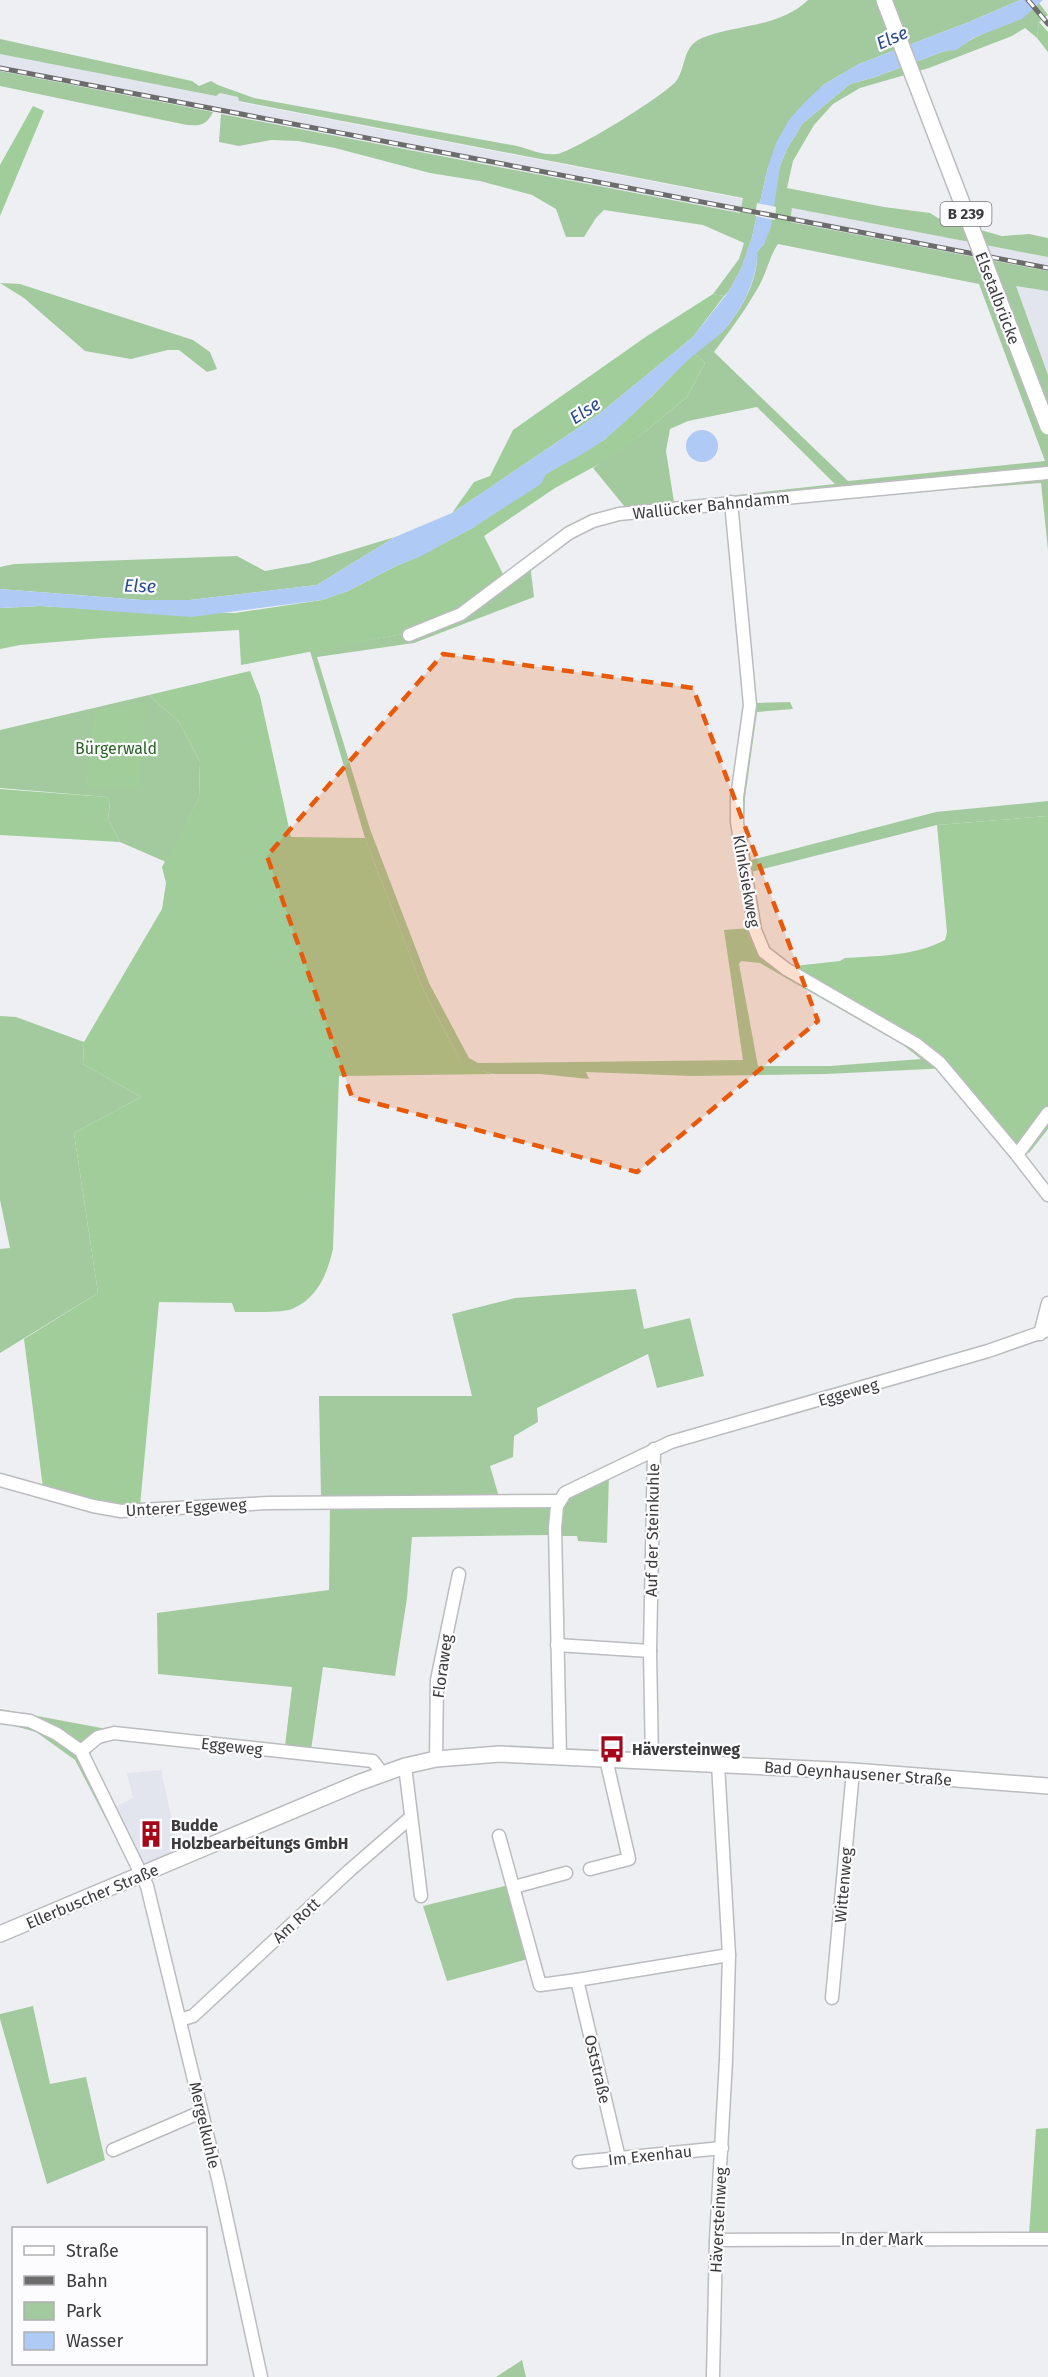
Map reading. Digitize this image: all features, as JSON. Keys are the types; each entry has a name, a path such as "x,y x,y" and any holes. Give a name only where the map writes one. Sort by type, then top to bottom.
{"main road":[{"name":"Elsetalbrücke","path":"884,0 1048,427"},
{"name":"Bad Oeynhausener Straße","path":"382,1773 436,1759 500,1755 853,1771 1048,1786"},
{"name":"Ellerbuscher Straße","path":"0,1934 382,1773"}],"street":[{"name":"Wallücker Bahndamm","path":"409,635 461,614 568,532 593,521 619,514 1048,472"},
{"name":"Klinksiekweg","path":"731,502 750,705 737,797 737,822 755,930 764,952 786,969 924,1051 940,1063 1048,1195"},
{"path":"1017,1155 1048,1113"},
{"name":"Eggeweg","path":"654,1449 671,1442 988,1352 1044,1332 1048,1304"},
{"name":"Auf der Steinkuhle","path":"559,1501 568,1491 654,1449 650,1651 652,1761"},
{"name":"Unterer Eggeweg","path":"0,1480 93,1506 121,1511 268,1503 559,1501"},
{"path":"559,1501 555,1528 560,1757"},
{"name":"Floraweg","path":"436,1759 437,1680 459,1574"},
{"path":"557,1645 650,1651"},
{"path":"0,1717 30,1721 57,1734 81,1751 141,1875"},
{"name":"Eggeweg","path":"81,1751 98,1737 114,1733 373,1761 382,1773"},
{"path":"590,1869 629,1858 606,1759"},
{"name":"Häversteinweg","path":"713,2377 716,2240 722,2148 729,1955 718,1764"},
{"path":"405,1766 421,1896"},
{"name":"Wittenweg","path":"832,1998 853,1771"},
{"name":"Am Rott","path":"180,2020 193,2016 350,1870 410,1818"},
{"path":"499,1836 540,1985 729,1955"},
{"path":"514,1887 566,1873"},
{"name":"Mergelkuhle","path":"141,1875 147,1886 180,2020 260,2377"},
{"name":"Oststraße","path":"583,1979 620,2158"},
{"path":"113,2150 201,2112"},
{"name":"Im Exenhau","path":"579,2162 722,2148"},
{"name":"In der Mark","path":"716,2240 1048,2239"}],"highlighted area":[{"path":"443,654 693,688 818,1021 637,1172 352,1097 267,856"}],"shaded area":[{"path":"0,54 216,96 220,93 239,97 239,102 743,199 741,213 0,71"},
{"path":"792,208 1048,257 1048,271 790,222"},
{"path":"1015,285 1048,291 1048,375"},
{"path":"161,1770 179,1853 142,1866 113,1808 133,1798 127,1773"}],"green space":[{"path":"808,0 1020,0 859,64 823,85 768,167 752,237 742,267 724,296 713,294 739,259 744,243 703,225 604,210 584,237 566,237 556,209 532,195 480,181 430,173 335,148 298,141 271,140 239,146 219,142 221,114 740,213 743,198 239,101 238,97 220,93 216,96 0,54 0,39 192,81 199,86 211,81 254,98 557,154 600,133 640,109 670,87 677,80 691,46 702,38 771,21 797,9"},
{"path":"1039,3 1048,15 1039,22 1037,38 1025,28 1012,36 929,68 860,88 833,104 814,125 793,161 787,188 884,207 930,213 938,218 1002,236 1029,234 1048,238 1048,257 792,208 790,222 1048,271 1048,291 1016,286 1048,375 1048,550 1041,483 745,504 735,515 756,703 790,702 793,709 757,712 745,798 744,826 751,860 936,812 1048,801 1048,816 937,825 743,874 735,822 748,704 727,496 835,484 757,407 688,421 670,429 666,451 674,502 625,507 593,468 646,431 687,397 705,363 694,353 721,333 747,296 755,273 757,252 764,244 780,166 802,124 850,84 954,49 1017,19","holes":["778,244 979,284 1045,461 848,481 714,352 754,295"]},
{"path":"1039,22 1048,32 1048,52 1037,38"},
{"path":"0,71 213,112 203,124 187,125 0,86"},
{"path":"33,106 44,111 0,216 0,165"},
{"path":"0,283 20,284 193,340 210,352 217,369 207,372 179,350 168,350 131,359 85,351 24,298"},
{"path":"713,294 724,296 693,337 599,414 452,513 474,482 490,476 513,430 647,336"},
{"path":"694,353 705,363 687,397 610,458 555,488 484,536 505,578 457,612 408,633 241,665 239,630 103,638 20,645 0,649 0,608 41,606 235,613 322,600 348,591 474,527 546,474 604,440"},
{"path":"395,537 317,585 190,600 141,600 0,589 0,567 14,564 237,556 265,571 309,563"},
{"path":"530,564 534,597 414,643 317,657 370,829 429,983 469,1058 478,1063 743,1060 724,930 751,928 758,944 768,943 774,956 950,1068 826,1074 692,1076 586,1072 589,1079 540,1074 495,1074 475,1070 463,1063 423,989 365,838 310,651 408,633","holes":["741,961 760,963 903,1045 921,1059 830,1066 758,1066 739,964"]},
{"path":"250,671 260,696 291,837 365,838 423,989 458,1056 470,1067 495,1074 339,1076 333,1249 320,1284 309,1298 287,1310 235,1312 232,1303 159,1302 140,1506 120,1507 43,1488 24,1339 98,1293 74,1133 141,1097 83,1064 84,1042 162,909 166,883 162,867 199,798 200,762 179,722 149,695"},
{"path":"149,695 179,722 200,762 199,798 166,862 120,842 108,819 110,803 107,797 0,788 0,730"},
{"name":"Bürgerwald","path":"146,702 140,788 85,787 95,710"},
{"path":"0,789 107,797 110,803 108,819 120,842 0,835"},
{"path":"1048,816 1048,1129 1029,1153 1006,1134 950,1068 786,967 909,952 945,940 947,932 937,825"},
{"path":"0,1016 16,1017 84,1042 83,1064 141,1097 74,1133 98,1293 0,1353 0,1249 10,1248 0,1200"},
{"path":"636,1289 644,1329 690,1318 704,1376 657,1388 648,1354 537,1408 538,1422 514,1436 513,1457 490,1466 499,1497 556,1495 552,1508 550,1535 412,1537 407,1598 395,1676 323,1667 311,1750 285,1746 292,1687 158,1674 157,1613 329,1590 330,1508 269,1507 137,1514 120,1507 321,1498 319,1396 472,1396 452,1314 515,1298"},
{"path":"609,1474 607,1543 578,1541 577,1536 562,1536 559,1528 564,1498"},
{"path":"0,1709 112,1730 107,1739 91,1752 90,1760 117,1817 107,1821 75,1760 36,1732 0,1722"},
{"path":"509,1885 528,1959 447,1981 423,1906"},
{"path":"33,2006 50,2084 86,2077 105,2160 47,2184 0,2019 0,2014"},
{"path":"1048,2128 1048,2233 1029,2234 1036,2129"},
{"path":"522,2360 526,2377 496,2377"}],"water":[{"path":"1020,0 1043,0 1022,19 973,38 956,50 945,51 850,84 802,124 780,166 771,227 764,244 757,252 755,273 751,284 741,307 727,327 688,360 605,439 546,474 541,484 474,527 421,556 348,591 322,600 191,617 41,606 0,608 0,589 141,600 190,600 317,585 395,537 452,513 599,414 693,337 729,291 742,267 776,143 789,120 823,85 859,64"},
{"path":"702,430 713,435 718,446 713,457 702,462 691,457 686,446 691,435"}],"pier":[{"path":"757,203 776,207 775,220 755,216"}],"railway":[{"path":"1028,0 1048,24"},
{"path":"0,68 1048,268"}],"place":[{"name":"Häversteinweg","path":"612,1749"},
{"name":"Budde Holzbearbeitungs GmbH","path":"151,1834"}],"water label":[{"name":"Else","path":"892,38"},
{"name":"Else","path":"585,411"},
{"name":"Else","path":"140,586"}]}
